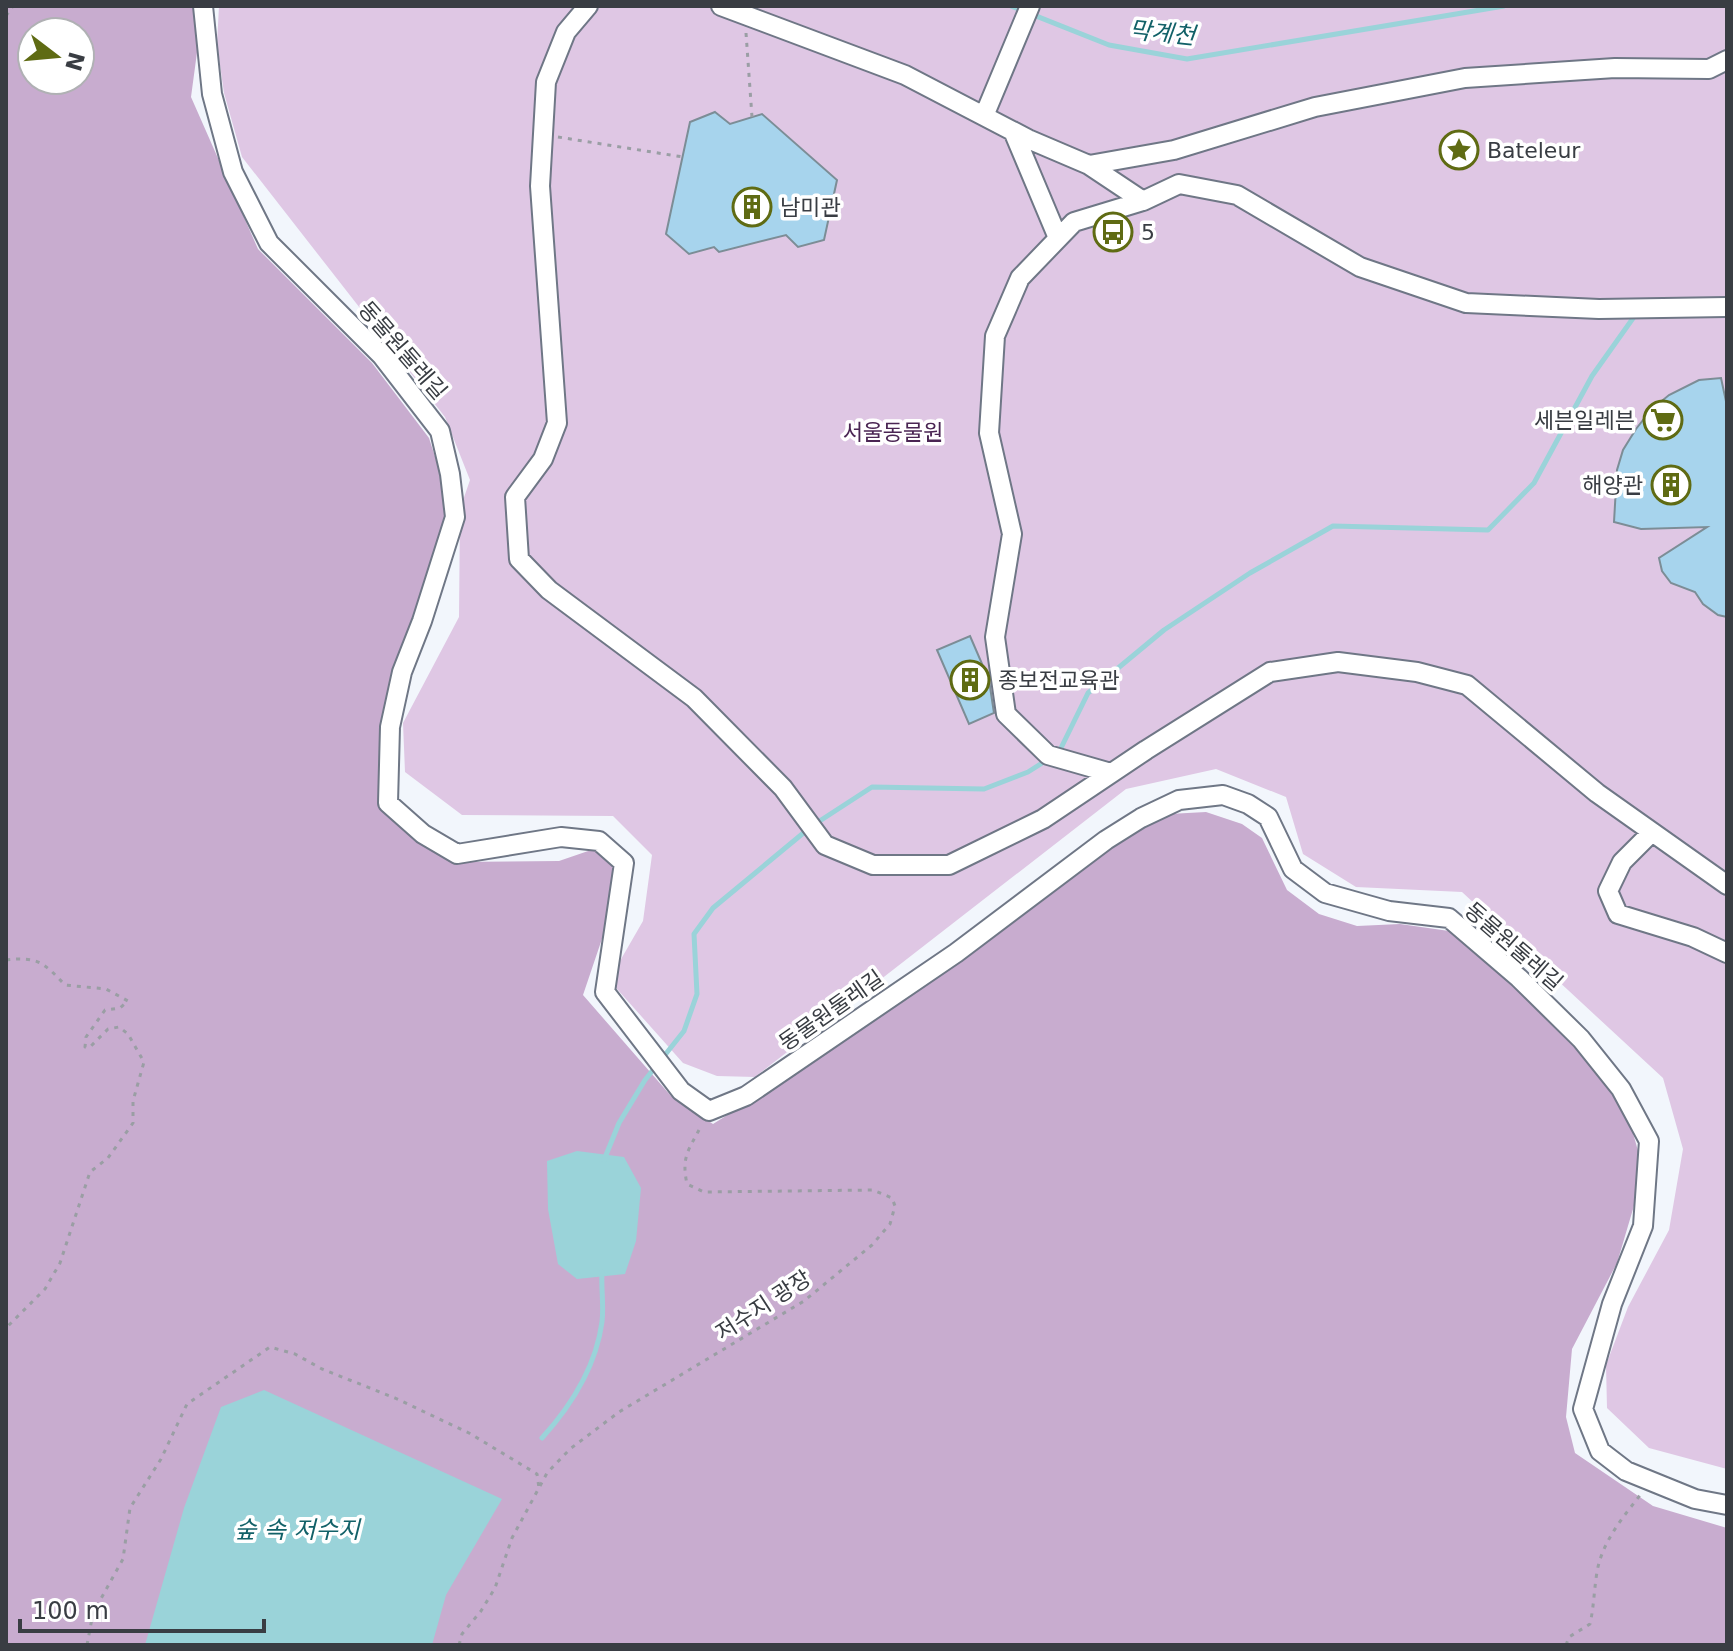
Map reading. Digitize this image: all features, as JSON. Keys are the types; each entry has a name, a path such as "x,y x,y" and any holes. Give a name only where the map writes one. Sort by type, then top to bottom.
{"street":[{"name":"동물원둘레길","path":"203,6 212,94 233,172 269,243 382,356 440,431 455,517 422,621 402,672 390,727 388,803 423,834 457,854 561,837 599,841 624,863 605,992 681,1091 709,1111 746,1096 772,1080 956,953 1106,840 1141,818 1179,800 1223,795 1248,804 1268,817 1293,869 1325,893 1376,908 1449,918 1519,978 1581,1039 1621,1089 1649,1141 1643,1226 1612,1304 1583,1409 1600,1451 1626,1471 1695,1499 1727,1505"},
{"path":"588,6 566,32 546,82 540,186 557,423 543,459 515,497 519,559 549,590 694,698 783,788 825,845 873,865 949,865 1043,819 1270,672 1338,662 1417,672 1467,685 1597,793 1727,885"},
{"path":"721,6 905,75 1013,131 1089,165 1143,201"},
{"path":"984,116 1030,6"},
{"path":"1089,165 1174,150 1315,107 1465,78 1615,68 1709,69 1727,60"},
{"path":"1013,131 1058,238"},
{"path":"1111,773 1057,757 1006,714 995,637 1012,534 989,433 995,336 1020,278 1074,222 1143,201 1179,184 1237,195 1360,267 1466,303 1629,309 1727,307"},
{"path":"1652,832 1622,862 1608,891 1618,914 1693,937 1727,953"}],"path":[{"path":"6,16 13,6"},
{"path":"745,15 752,117"},
{"path":"543,135 683,157"},
{"path":"6,960 25,957 43,962 65,985 106,989 128,1001 120,1008 105,1010 86,1037 85,1047 90,1047 108,1029 119,1027 128,1034 144,1062 133,1101 133,1123 108,1158 90,1172 60,1263 45,1289 6,1328"},
{"name":"저수지 광장","path":"459,1645 462,1634 495,1588 512,1538 547,1473 570,1449 619,1412 804,1301 872,1245 890,1224 895,1206 892,1198 873,1190 704,1192 687,1184 683,1165 687,1151 709,1111"},
{"path":"87,1645 93,1613 123,1559 130,1508 161,1459 187,1404 270,1347 295,1354 322,1369 395,1398 492,1445 537,1474 539,1492"},
{"path":"1566,1645 1569,1637 1590,1624 1596,1598 1597,1571 1606,1546 1650,1481"}],"green space":[{"name":"서울동물원","path":"219,6 1727,6 1727,1469 1649,1448 1607,1408 1606,1365 1628,1307 1669,1230 1683,1149 1663,1078 1462,892 1356,887 1303,854 1286,797 1216,769 1126,789 755,1077 717,1076 683,1063 609,980 643,921 652,855 613,816 462,815 405,772 403,723 459,617 460,509 470,480 445,417 242,157 224,93 217,44"}],"shaded area":[{"path":"6,6 195,6 198,45 191,97 258,249 372,363 429,438 440,472 446,515 393,671 385,720 383,811 418,842 452,862 559,861 594,849 619,871 608,921 583,995 671,1096 713,1124 750,1101 1111,843 1169,814 1206,812 1242,824 1262,838 1287,890 1319,914 1357,926 1400,924 1449,931 1533,999 1603,1068 1629,1119 1644,1172 1617,1263 1572,1349 1566,1417 1575,1453 1653,1506 1727,1528 1727,1645 6,1645"}],"water":[{"path":"577,1151 624,1157 641,1188 636,1241 625,1274 577,1279 558,1264 548,1209 547,1161"},
{"name":"숲 속 저수지","path":"264,1390 502,1499 446,1595 432,1645 145,1645 184,1508 221,1407"}],"building":[{"name":"남미관","path":"715,112 730,124 762,114 837,180 824,240 798,247 786,235 719,252 714,247 689,254 666,234 690,122"},
{"name":"해양관","path":"1721,378 1727,406 1727,617 1718,615 1703,604 1695,592 1671,583 1662,571 1659,558 1707,527 1641,529 1614,522 1617,470 1623,450 1636,429 1651,410 1669,395 1699,380"},
{"name":"종보전교육관","path":"970,636 989,680 994,713 969,724 937,650"}],"waterway":[{"name":"막계천","path":"1011,6 1109,45 1187,59 1504,6"},
{"path":"1059,752 1088,693 1164,630 1250,573 1333,526 1488,530 1534,483 1592,376 1636,314"},
{"path":"815,824 872,787 984,789 1028,772 1047,760"},
{"path":"604,1160 619,1123 645,1080 684,1031 697,994 694,934 713,908 807,830"},
{"path":"542,1438 572,1399 594,1354 602,1322 602,1272"}],"place":[{"name":"Bateleur","path":"1459,150"},
{"name":"남미관","path":"752,207"},
{"name":"5","path":"1113,232"},
{"name":"세븐일레븐","path":"1663,420"},
{"name":"해양관","path":"1671,485"},
{"name":"종보전교육관","path":"970,680"}]}
